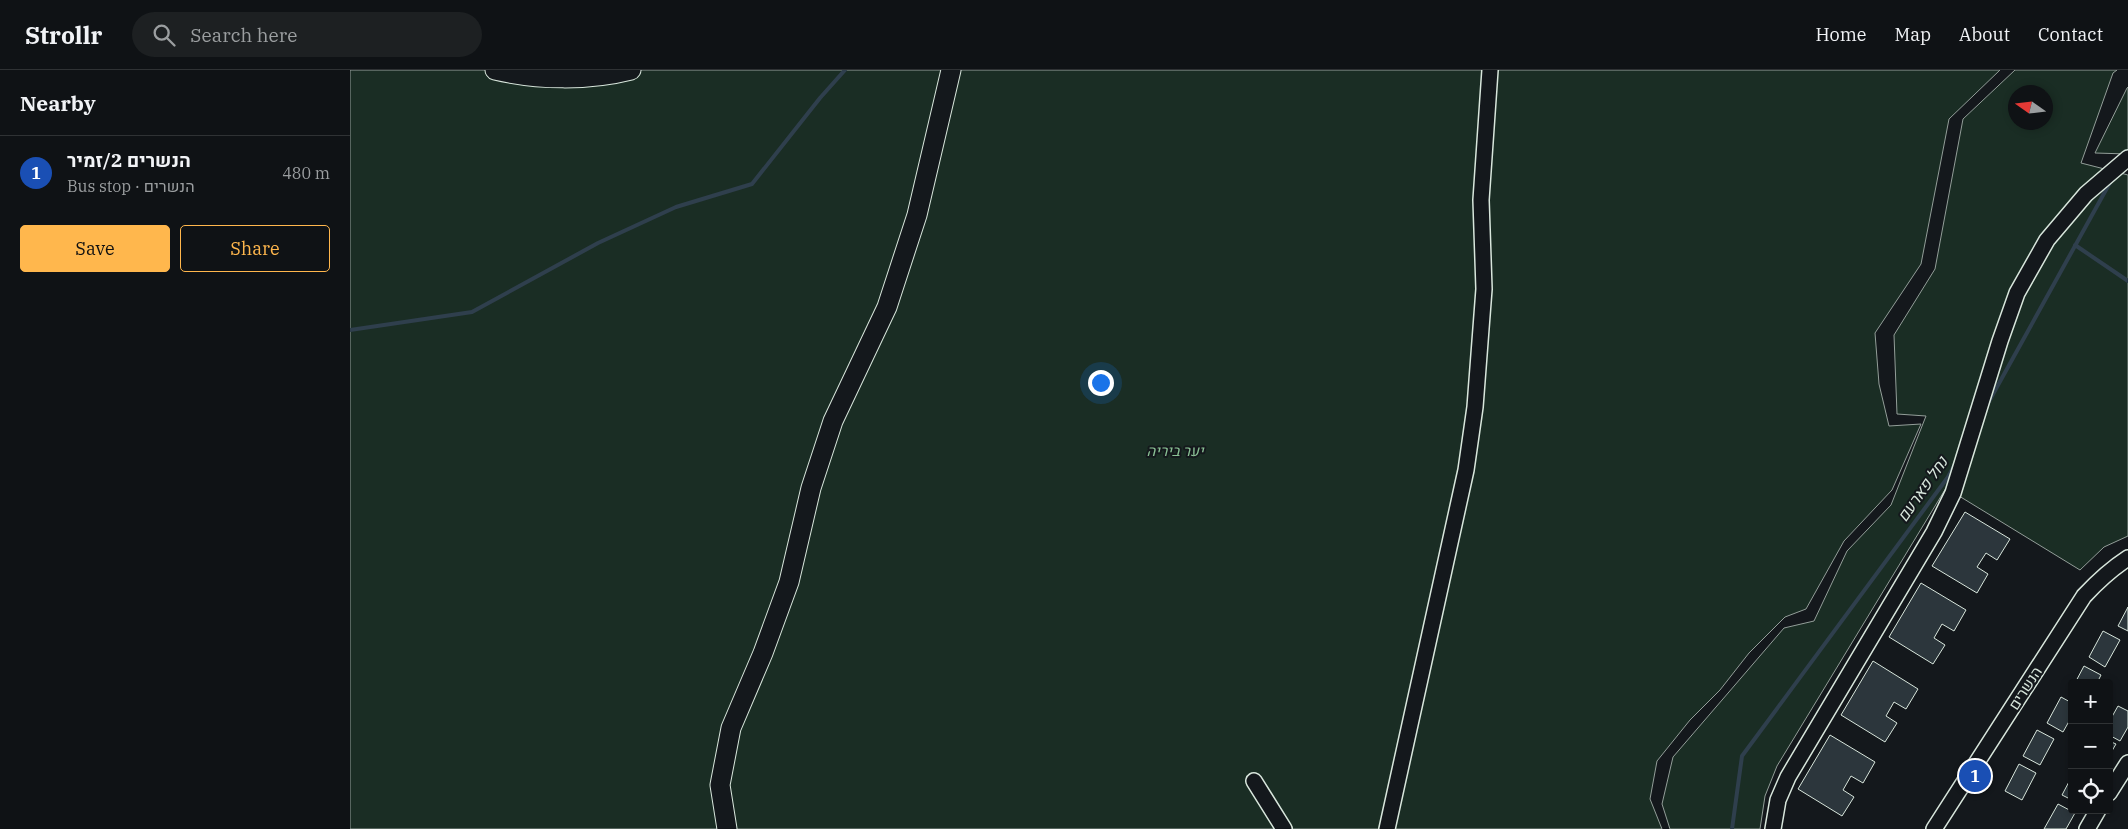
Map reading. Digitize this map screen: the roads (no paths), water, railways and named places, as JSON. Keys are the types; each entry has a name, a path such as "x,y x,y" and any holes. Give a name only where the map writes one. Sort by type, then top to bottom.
{"main road":[{"path":"495,70 511,74 558,76 606,76 631,70"},
{"path":"726,829 720,784 731,728 789,582 811,488 833,421 887,307 917,214 951,70"}],"street":[{"path":"1387,829 1466,470 1475,406 1484,290 1481,200 1490,70"},
{"path":"1774,829 1778,800 1788,778 1930,540 1953,493 2003,333 2017,293 2034,260 2047,240 2086,194 2128,158"},
{"name":"הנשרים","path":"1934,829 2084,596 2105,574 2128,558"},
{"path":"2113,787 2128,763"},
{"path":"1254,781 1280,826"},
{"path":"2086,829 2095,814"}],"waterway":[{"path":"350,330 472,312 598,243 676,207 752,184 820,98 845,70"},
{"name":"נחל פארעם","path":"1987,405 2112,179"},
{"path":"2075,245 2128,281"},
{"name":"נחל פארעם","path":"1732,829 1742,756 1948,477 1955,464"}],"place":[{"name":"הנשרים 2/זמיר","path":"1975,776"}],"park label":[{"name":"יער ביריה","path":"1175,450"}]}
